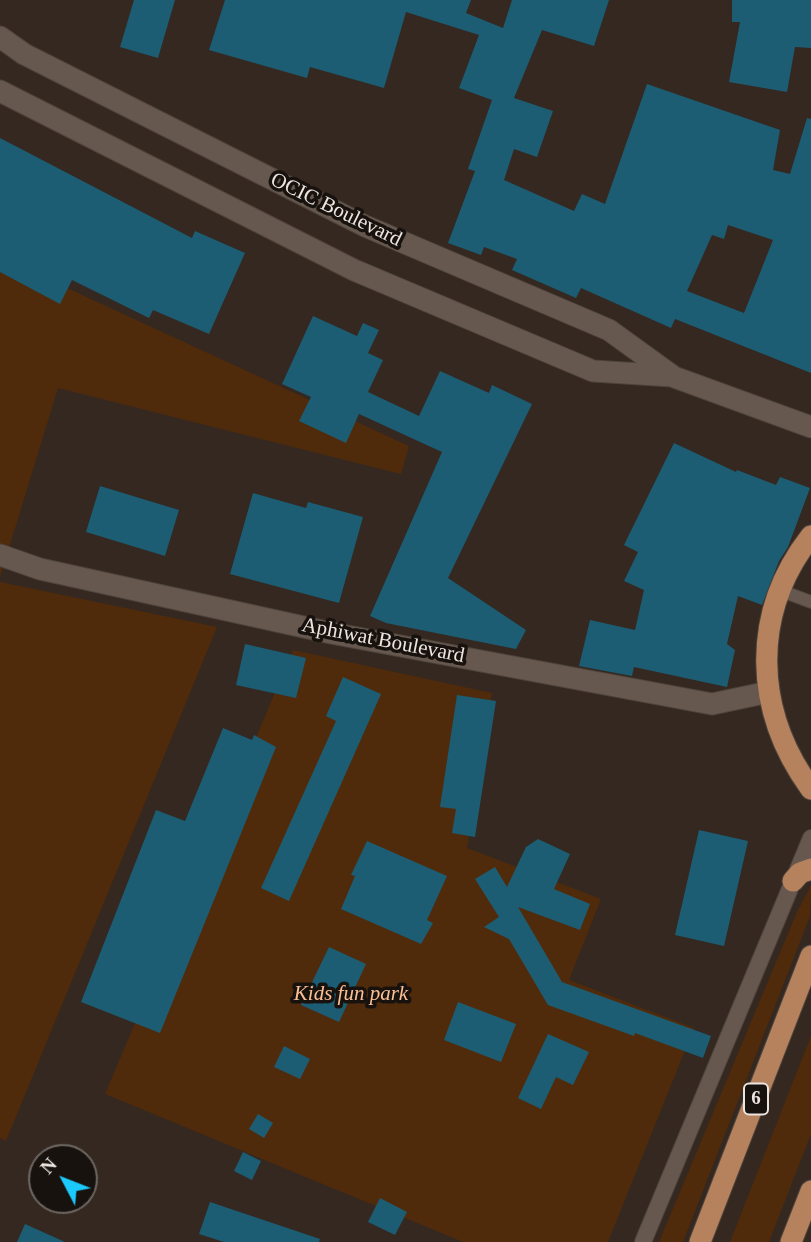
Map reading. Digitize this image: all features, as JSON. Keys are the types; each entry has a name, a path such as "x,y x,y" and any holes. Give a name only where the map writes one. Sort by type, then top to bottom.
{"highway":[{"path":"811,536 779,590 766,648 769,692 784,744 792,762 811,789"},
{"path":"793,881 800,873 811,869"},
{"name":"6","path":"701,1242 811,956"},
{"path":"791,1242 811,1191"}],"street":[{"name":"OCIC Boulevard","path":"0,37 24,54 365,226 609,330 674,377"},
{"name":"OCIC Boulevard","path":"0,91 379,281 593,370 674,377 811,427"},
{"name":"Aphiwat Boulevard","path":"0,555 40,569 331,633 712,704 769,692"},
{"path":"779,590 811,602"},
{"path":"643,1242 811,838"}],"green space":[{"path":"0,257 409,446 401,474 58,388 0,577"},
{"path":"0,582 217,627 6,1141 0,1138"},
{"name":"Kids fun park","path":"293,650 492,693 467,848 601,899 569,980 694,1028 608,1242 463,1242 105,1094"},
{"path":"811,885 810,916 683,1242 659,1242 797,912"},
{"path":"811,1036 811,1134 769,1242 730,1242"}],"building":[{"path":"134,0 175,0 158,58 120,47"},
{"path":"225,0 471,0 466,13 503,28 512,0 609,0 594,46 542,30 514,98 553,111 537,157 514,149 504,180 574,211 582,194 605,204 647,84 780,130 773,170 790,174 807,118 811,119 811,373 675,319 671,328 581,288 576,298 512,270 517,259 484,247 481,255 448,243 475,171 468,169 492,100 459,88 479,35 406,12 384,88 310,67 307,78 209,50","holes":["728,225 773,240 744,313 687,291 712,235 724,239"]},
{"path":"732,0 811,0 811,48 795,47 787,92 729,82 740,22 732,22"},
{"path":"0,138 192,238 195,231 245,253 209,334 153,310 149,318 72,280 60,304 0,272"},
{"path":"313,316 357,336 363,323 379,330 368,353 383,360 368,392 419,416 440,371 489,393 492,385 532,404 448,578 526,630 516,649 386,623 370,616 442,452 359,414 346,443 299,421 311,397 282,384"},
{"path":"674,443 736,472 737,470 776,485 780,477 810,488 762,605 738,596 727,644 735,650 727,687 634,667 632,676 579,666 590,620 635,630 644,590 624,581 638,552 624,545"},
{"path":"100,486 179,510 165,556 86,532"},
{"path":"253,493 306,508 308,502 363,517 339,603 230,574"},
{"path":"245,644 306,658 296,698 236,685"},
{"path":"343,677 381,694 289,901 261,888 336,721 326,716"},
{"path":"457,695 496,701 475,837 452,833 456,809 440,807"},
{"path":"223,728 252,740 254,735 276,747 160,1033 81,1002 156,810 185,821"},
{"path":"699,830 748,841 724,946 675,935"},
{"path":"538,839 570,854 554,889 590,904 580,930 518,907 562,982 711,1036 703,1058 548,1005 509,939 484,927 499,917 475,879 495,867 507,887 526,847"},
{"path":"367,841 447,876 427,920 433,923 421,944 341,909 355,876 351,875"},
{"path":"329,947 366,964 339,1022 301,1005"},
{"path":"458,1002 516,1024 501,1062 444,1040"},
{"path":"548,1034 589,1052 573,1085 556,1077 541,1109 518,1098"},
{"path":"284,1046 310,1059 300,1079 274,1067"},
{"path":"258,1114 273,1123 264,1138 249,1129"},
{"path":"243,1152 261,1161 252,1180 234,1171"},
{"path":"380,1198 407,1212 395,1235 368,1222"},
{"path":"210,1202 320,1239 319,1242 224,1242 199,1234"},
{"path":"25,1224 65,1242 17,1242"}]}
